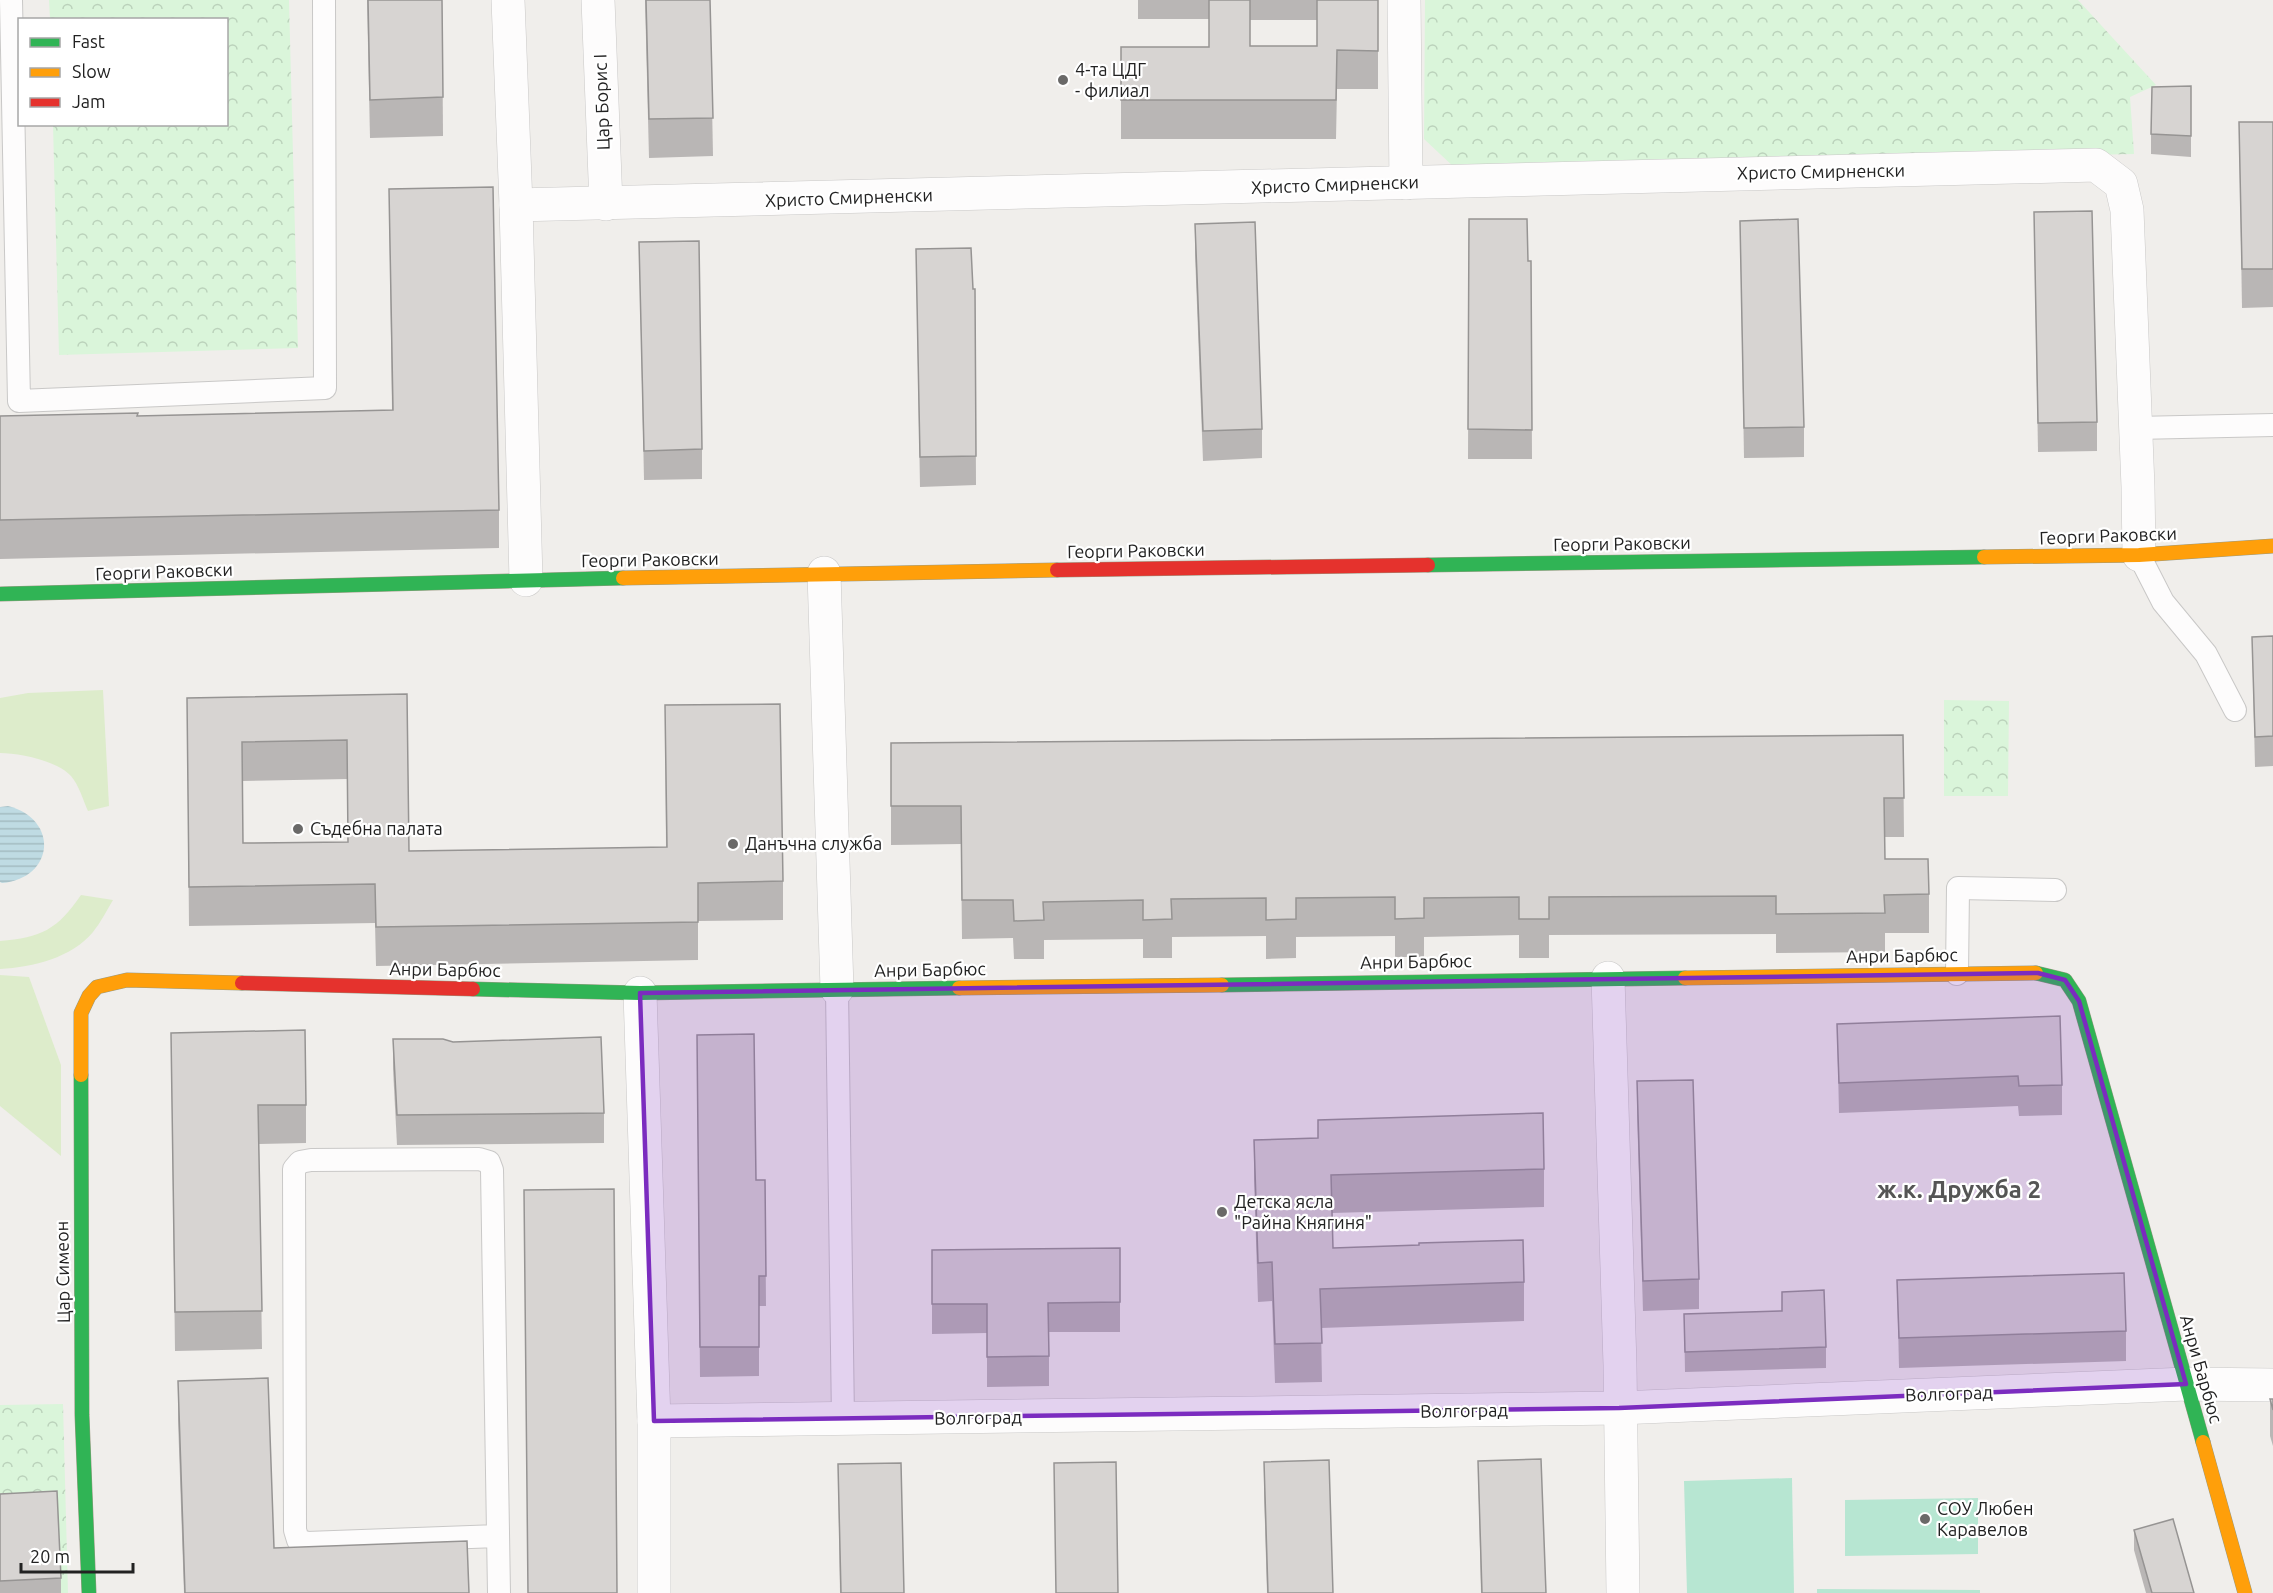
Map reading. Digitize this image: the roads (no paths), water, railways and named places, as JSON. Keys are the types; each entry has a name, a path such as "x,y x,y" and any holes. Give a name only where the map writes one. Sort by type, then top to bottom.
{"street":[{"path":"508,0 526,580"},
{"name":"Цар Борис I","path":"598,0 606,204"},
{"path":"1404,0 1406,183"},
{"name":"Христо Смирненски","path":"516,205 2096,165 2121,184 2127,210 2139,555"},
{"name":"Георги Раковски","path":"0,594 824,573 2139,555 2273,546"},
{"path":"824,573 837,989"},
{"name":"Анри Барбюс","path":"127,980 640,993 2038,973 2065,980 2079,1001 2245,1593"},
{"path":"1608,978 1620,1365 1623,1593"},
{"name":"Цар Симеон","path":"89,1593 82,1415 81,1013 88,993 101,985 127,980"},
{"path":"640,993 654,1421 654,1593"},
{"name":"Волгоград","path":"654,1421 1619,1408 2186,1384 2273,1385"}],"lane":[{"path":"11,0 19,401 325,388 324,0"},
{"path":"2136,428 2273,425"},
{"path":"2139,555 2163,602 2206,654 2235,710"},
{"path":"1958,974 1958,888 2055,890"},
{"path":"837,989 843,1420"},
{"path":"498,1536 307,1543 298,1540 295,1530 294,1169 300,1162 311,1160 480,1159 489,1162 492,1182 500,1593"}],"water":[{"path":"8,806 25,813 36,823 42,835 44,848 41,860 32,871 20,879 2,883 0,882 0,807"}],"place":[{"name":"4-та ЦДГ - филиал","path":"1063,80"},
{"name":"Съдебна палата","path":"298,829"},
{"name":"Данъчна служба","path":"733,844"},
{"name":"Детска ясла \"Райна Княгиня\"","path":"1222,1212"},
{"name":"СОУ Любен Каравелов","path":"1925,1519"}],"district":[{"name":"ж.к. Дружба 2","path":"1959,1190"}]}
